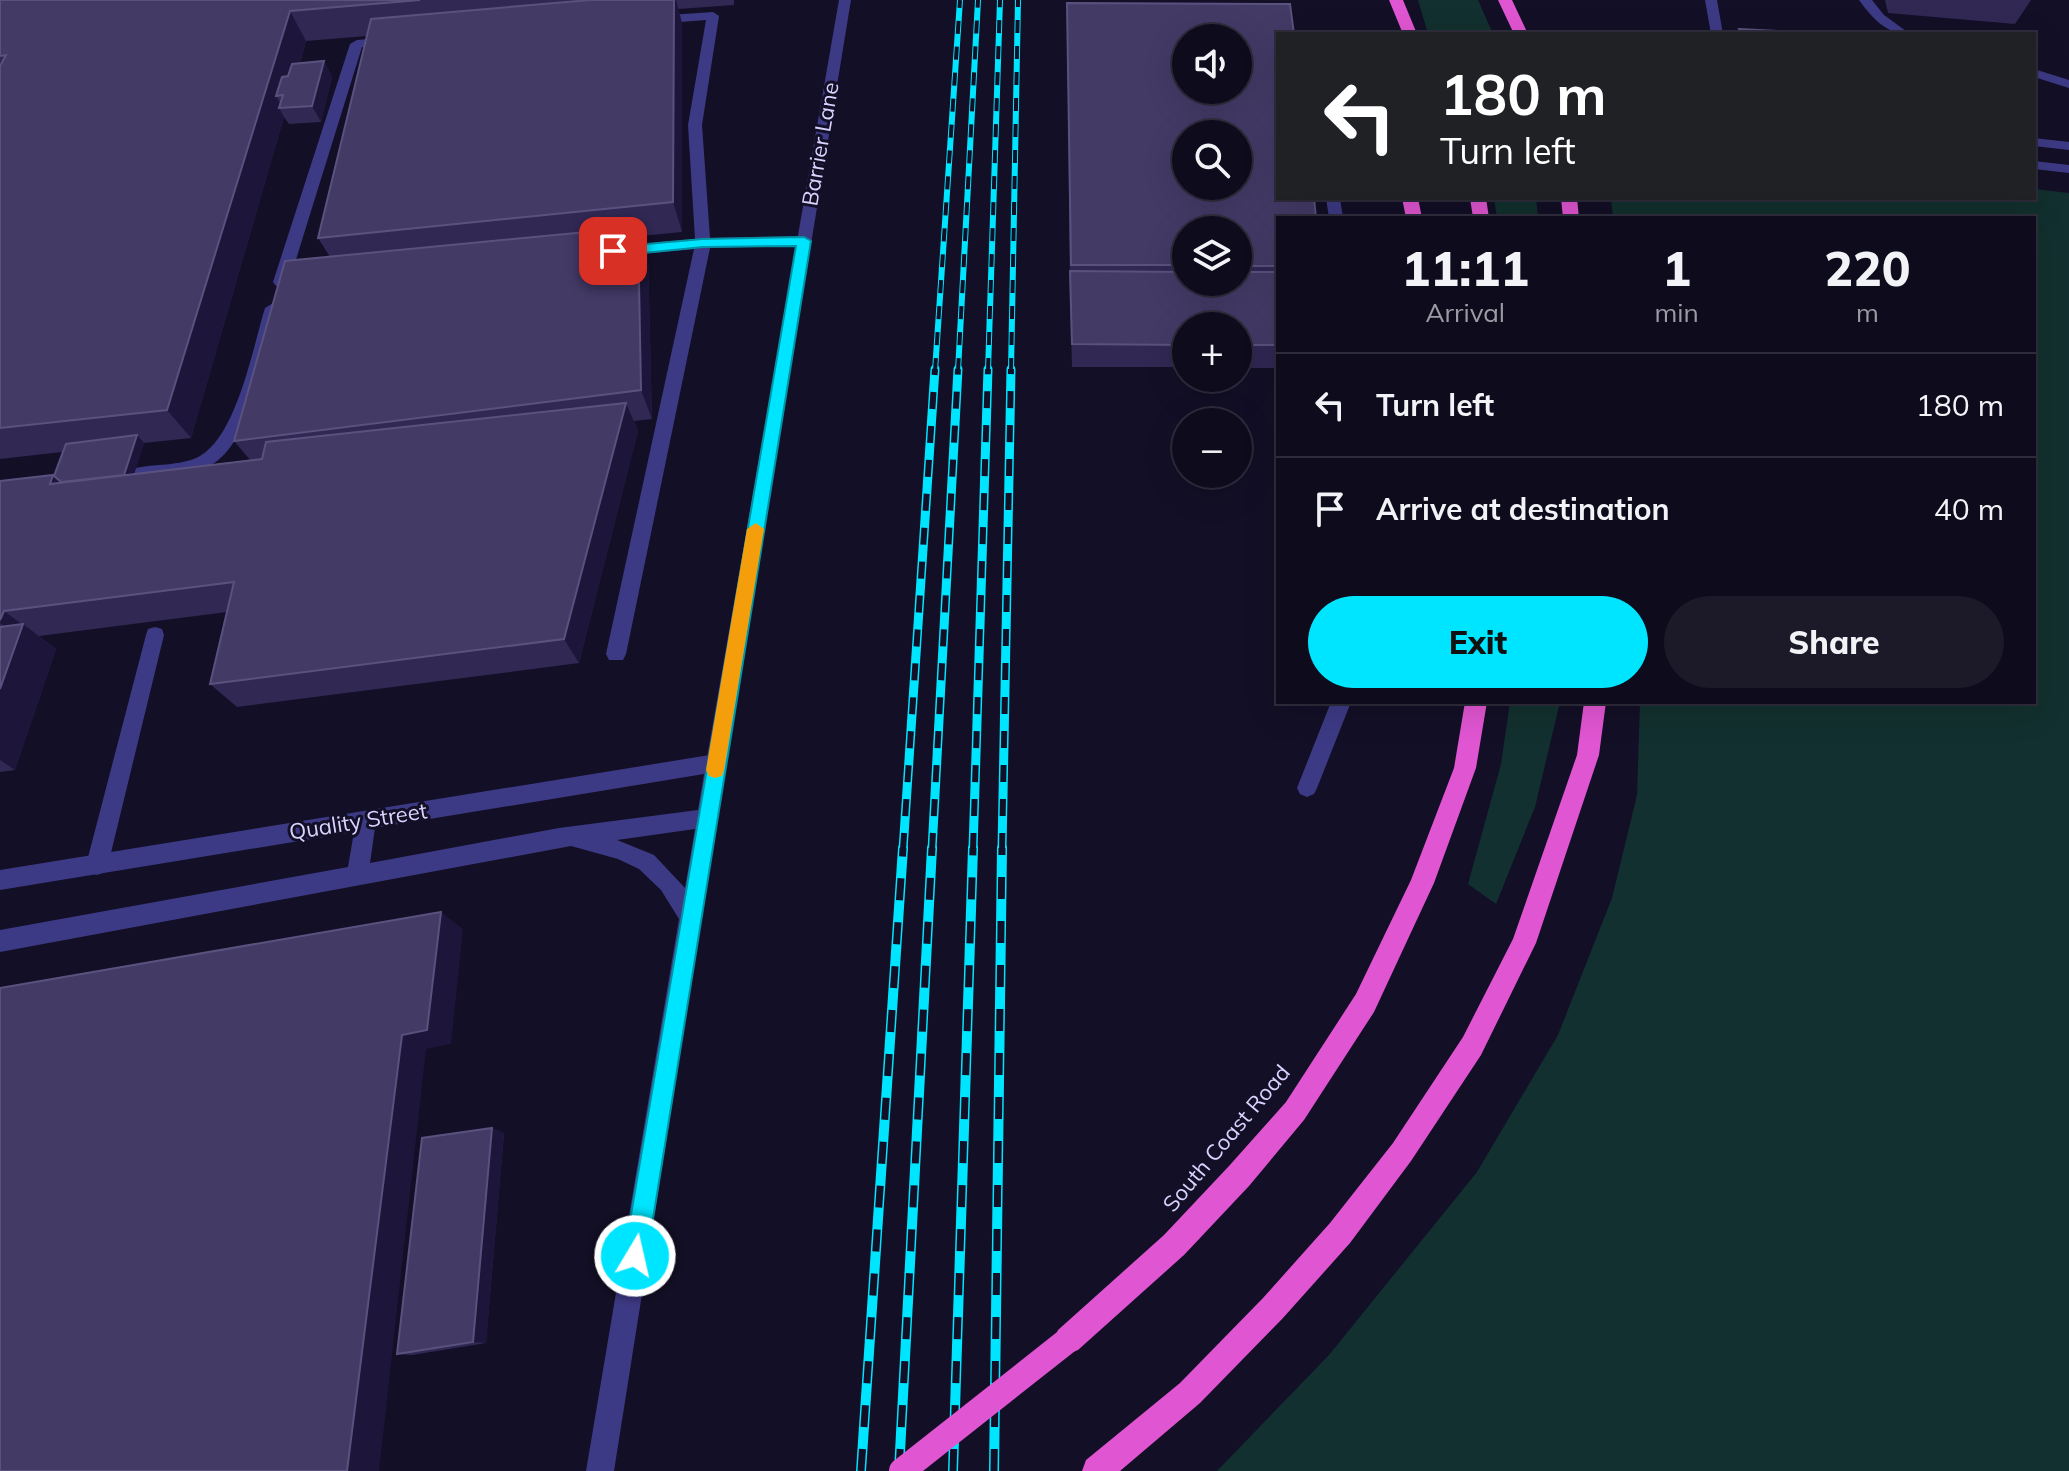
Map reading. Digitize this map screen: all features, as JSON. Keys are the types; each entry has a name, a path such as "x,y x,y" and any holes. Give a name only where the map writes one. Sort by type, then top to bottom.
{"highway":[{"path":"1393,32 1394,0"},
{"path":"1394,0 1409,32"},
{"path":"1505,0 1520,32"},
{"name":"South Coast Road","path":"902,1471 1068,1340 1174,1245 1295,1111 1365,1003 1422,883 1460,782 1476,704"},
{"path":"1097,1471 1190,1393 1273,1308 1340,1233 1402,1152 1472,1046 1524,943 1588,755 1595,704"}],"street":[{"name":"Barrier Lane","path":"600,1471 845,0"},
{"path":"1711,0 1717,32"},
{"path":"1865,0 1879,18 1901,32"},
{"path":"616,654 703,243 695,125 713,16 635,22"},
{"path":"123,477 206,460 223,448 234,430 289,281 357,44 403,40"},
{"path":"2036,74 2069,84"},
{"path":"2036,142 2069,146"},
{"path":"2036,165 2069,169"},
{"path":"609,252 703,243 804,241"},
{"path":"97,865 155,635"},
{"path":"1307,788 1340,704"},
{"name":"Quality Street","path":"0,880 716,763"},
{"path":"0,941 559,838 707,818"},
{"path":"357,875 366,820"},
{"path":"559,838 621,849 653,865 674,887 690,917"}],"green space":[{"path":"1418,0 1478,0 1492,32 1427,32"},
{"path":"2036,189 2069,193 2069,1471 1217,1471 1329,1355 1477,1172 1558,1035 1612,898 1637,795 1640,704 2036,704 2036,216 1613,216 1611,200 2036,200"},
{"path":"1494,200 1536,200 1538,216 1497,216"},
{"path":"1510,704 1560,704 1535,807 1496,904 1468,884 1501,764"}],"building":[{"path":"0,0 420,0 290,11 167,410 0,428 0,66 6,55 0,56"},
{"path":"590,0 674,0 673,202 318,238 371,19"},
{"path":"1067,3 1290,4 1294,32 1276,32 1276,200 1314,200 1316,216 1276,216 1276,266 1252,266 1252,216 1172,216 1172,265 1071,265"},
{"path":"1739,29 1778,32 1740,32"},
{"path":"324,61 312,106 279,108 283,95 276,96 282,77 288,76 292,64"},
{"path":"638,227 641,390 234,441 285,261"},
{"path":"1070,271 1172,272 1172,296 1252,296 1252,272 1276,272 1276,345 1252,345 1252,312 1172,312 1172,345 1072,344"},
{"path":"626,403 564,639 210,684 234,582 4,611 0,620 0,481 53,475 50,484 262,459 266,442"},
{"path":"137,435 124,475 61,482 54,476 66,444"},
{"path":"23,624 0,689 0,627"},
{"path":"441,912 427,1030 402,1035 347,1471 0,1471 0,988"},
{"path":"492,1128 473,1342 397,1354 422,1138"}],"railway":[{"path":"935,371 960,0"},
{"path":"958,371 978,0"},
{"path":"988,371 1000,0"},
{"path":"1011,371 1018,0"},
{"path":"903,850 935,369"},
{"path":"932,850 958,369"},
{"path":"973,850 988,369"},
{"path":"1002,850 1011,369"},
{"path":"861,1471 903,848"},
{"path":"899,1471 932,848"},
{"path":"953,1471 973,848"},
{"path":"994,1471 1002,848"}],"slow traffic":[{"path":"715,770 756,529"}],"route":[{"path":"613,251 703,243 804,241 635,1256"}]}
